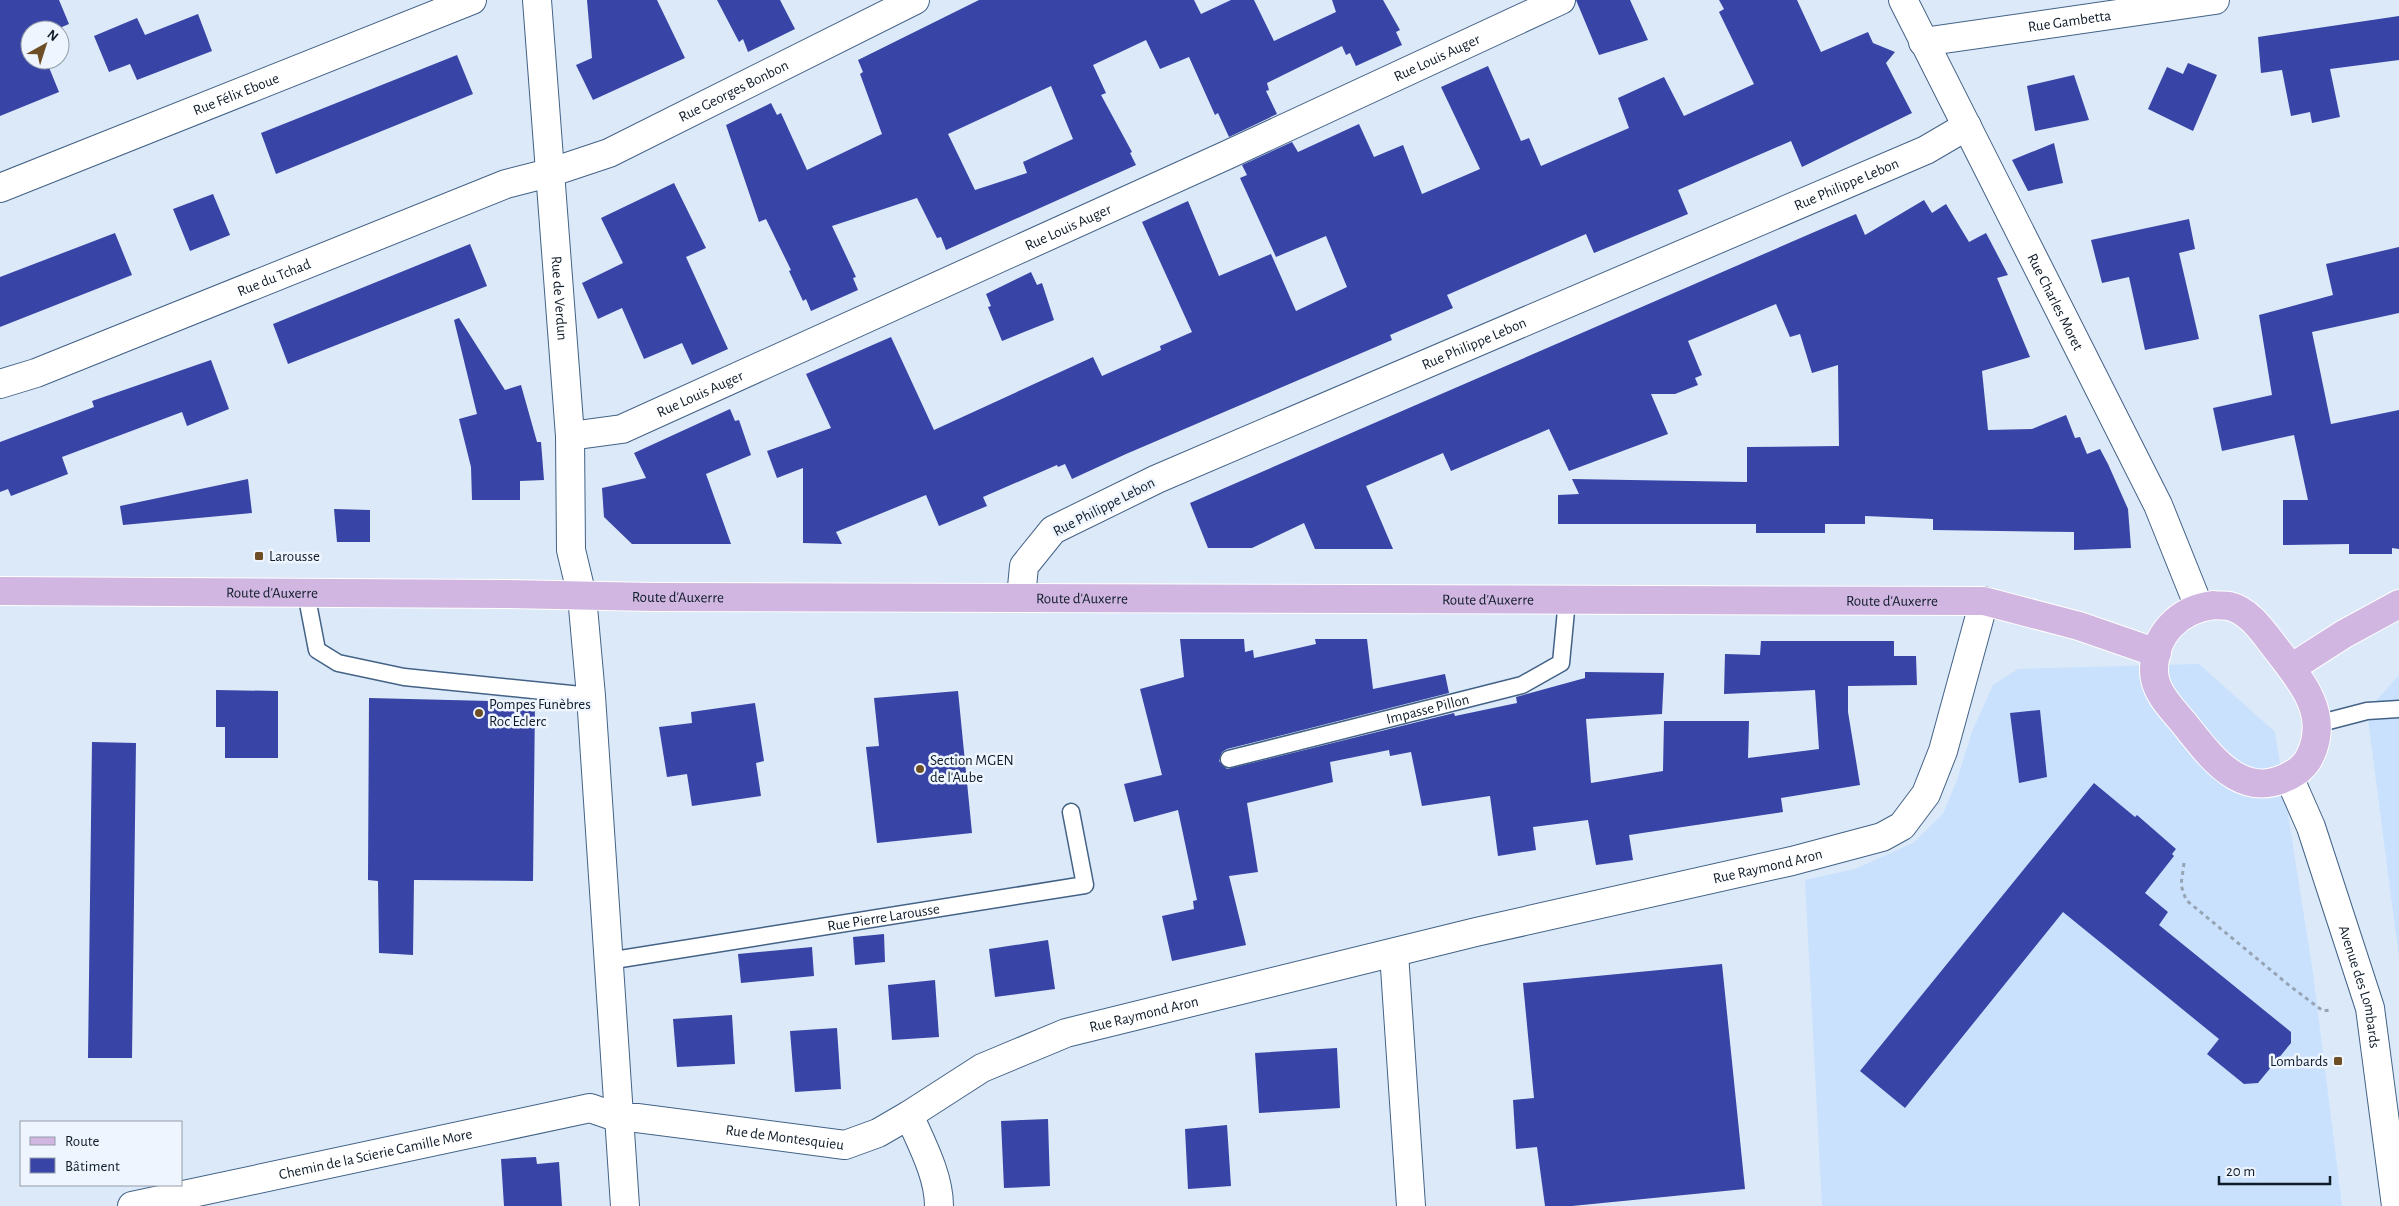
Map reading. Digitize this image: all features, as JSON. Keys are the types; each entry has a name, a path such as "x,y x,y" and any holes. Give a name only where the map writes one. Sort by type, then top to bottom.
{"main road":[{"name":"Route d'Auxerre","path":"0,592 1984,601 2079,626 2157,653"},
{"path":"2291,668 2344,634 2399,604"},
{"path":"2229,606 2244,614 2257,624 2307,689 2315,710 2317,738 2308,763 2289,776 2270,782 2250,782 2226,772 2160,693 2154,672 2157,653 2169,625 2181,615 2199,607 2229,606"}],"street":[{"name":"Rue Félix Eboue","path":"0,188 472,0"},
{"name":"Rue de Verdun","path":"538,0 549,174 570,436 571,550 582,596"},
{"name":"Rue Georges Bonbon","path":"549,174 609,153 915,0"},
{"name":"Rue Louis Auger","path":"570,436 622,430 1218,160 1561,0"},
{"name":"Rue Charles Moret","path":"1903,0 2158,505 2199,607"},
{"name":"Rue Gambetta","path":"1923,42 2215,0"},
{"name":"Rue Philippe Lebon","path":"1021,598 1024,566 1053,530 1166,475 1926,150 1967,126"},
{"name":"Rue du Tchad","path":"0,384 36,373 506,184 549,174"},
{"path":"582,596 591,696 625,1206"},
{"name":"Rue Raymond Aron","path":"909,1115 982,1068 1066,1033 1394,953 1792,861 1882,836 1902,826 1926,794 1944,751 1984,601"},
{"name":"Avenue des Lombards","path":"2289,776 2310,827 2370,1008 2391,1102 2396,1206"},
{"path":"1394,953 1411,1206"},
{"name":"Chemin de la Scierie Camille More","path":"132,1206 590,1108 619,1118"},
{"path":"909,1115 927,1156 939,1195 939,1206"},
{"name":"Rue de Montesquieu","path":"619,1118 637,1118 845,1145 878,1133 909,1115"}],"lane":[{"path":"306,593 317,650 338,663 404,678 591,696"},
{"name":"Impasse Pillon","path":"1229,758 1522,684 1561,663 1566,600"},
{"path":"2317,724 2367,711 2399,709"},
{"name":"Rue Pierre Larousse","path":"608,961 1085,885 1071,812"}],"path":[{"path":"2184,863 2180,885 2186,900 2296,991 2323,1010 2331,1010"}],"shaded area":[{"path":"2199,664 2275,732 2313,973 2342,1206 1822,1206 1805,880 1855,869 1913,843 1943,814 1957,780 1972,732 1993,685 2018,669"},
{"path":"2399,675 2399,958 2367,711"}],"building":[{"path":"0,0 59,0 67,20 20,20 20,70 50,70 59,92 0,116"},
{"path":"587,0 657,0 685,58 593,100 576,65 592,58"},
{"path":"717,0 780,0 795,29 748,52 743,39 739,42"},
{"path":"979,0 1194,0 1201,14 1231,0 1254,0 1274,41 1336,12 1332,0 1383,0 1400,30 1396,32 1402,45 1356,66 1350,53 1346,55 1342,46 1267,83 1269,90 1266,91 1277,114 1229,137 1218,113 1215,115 1189,57 1160,69 1146,40 1093,65 1106,93 1101,95 1132,152 1130,153 1136,165 946,250 941,237 937,238 917,198 832,226 856,277 853,278 858,290 811,311 806,299 803,301 789,271 791,270 766,219 759,222 726,125 771,103 777,115 781,113 807,170 882,134 860,74 863,72 858,60","holes":["1051,86 1073,139 1023,162 1027,173 975,190 948,134"]},
{"path":"1576,0 1630,0 1648,40 1599,55"},
{"path":"1719,0 1797,0 1821,52 1868,32 1873,43 1895,52 1886,63 1912,113 1802,167 1791,141 1678,190 1688,214 1594,253 1586,234 1447,295 1453,308 1390,335 1392,340 1072,479 1065,464 1058,467 1057,465 983,497 987,506 939,526 926,495 836,532 842,544 803,543 803,468 777,478 767,451 831,428 806,374 891,337 934,430 1093,357 1102,376 1161,350 1160,346 1192,332 1142,222 1188,201 1219,276 1271,254 1296,311 1347,287 1326,236 1276,257 1240,178 1247,175 1242,165 1292,142 1298,152 1359,124 1374,157 1403,145 1422,194 1480,169 1441,87 1488,66 1521,141 1529,138 1541,166 1629,128 1618,98 1664,77 1684,116 1754,84 1719,12 1724,9"},
{"path":"198,14 212,51 137,80 130,64 109,72 94,36 137,18 145,35"},
{"path":"2399,16 2399,60 2330,69 2340,117 2312,123 2310,112 2291,116 2282,70 2261,73 2258,37"},
{"path":"457,55 473,94 276,174 261,133"},
{"path":"2188,63 2217,75 2193,131 2148,109 2167,67 2183,74"},
{"path":"2074,75 2089,120 2035,131 2027,86"},
{"path":"2054,143 2063,183 2028,191 2012,160"},
{"path":"674,183 706,248 686,257 728,349 692,365 682,343 644,359 622,308 598,319 582,283 623,263 601,218"},
{"path":"213,194 230,235 190,251 173,209"},
{"path":"1924,200 1932,213 1946,204 1969,242 1986,233 2008,275 1997,278 2030,357 1982,371 1988,430 2032,429 2066,415 2075,438 2080,437 2087,454 2100,449 2108,464 2128,509 2131,548 2074,550 2074,532 1933,530 1933,519 1865,516 1865,524 1825,524 1825,533 1756,533 1756,524 1558,524 1558,495 1579,494 1572,479 1747,482 1747,447 1839,446 1838,365 1812,373 1800,334 1790,337 1776,304 1688,341 1702,375 1695,378 1698,385 1675,394 1651,394 1668,434 1569,471 1549,429 1451,471 1443,453 1366,486 1393,549 1315,549 1304,523 1252,548 1208,548 1190,503 1856,214 1865,235"},
{"path":"2189,219 2195,249 2179,253 2199,339 2145,350 2129,277 2102,283 2091,240"},
{"path":"115,233 132,275 0,327 0,277"},
{"path":"470,244 487,286 288,364 273,324"},
{"path":"2399,247 2399,313 2312,332 2331,424 2399,410 2399,549 2392,548 2392,554 2349,554 2349,544 2283,545 2283,500 2308,500 2294,435 2222,451 2213,408 2272,395 2259,315 2333,295 2326,264"},
{"path":"1031,272 1037,285 1042,283 1054,320 1002,341 988,307 991,306 986,294"},
{"path":"459,318 505,390 521,385 537,442 541,442 544,480 520,481 520,500 472,500 471,467 459,419 477,414 454,320"},
{"path":"211,360 229,409 187,426 182,412 62,457 68,474 11,496 8,489 0,492 0,442 94,407 92,401"},
{"path":"730,409 735,421 739,420 751,455 706,474 731,544 632,544 604,517 602,488 646,478 634,453"},
{"path":"248,479 252,513 123,525 120,506"},
{"path":"334,509 370,510 370,542 337,542"},
{"path":"1180,639 1244,639 1245,652 1253,650 1254,658 1316,644 1315,639 1367,639 1373,689 1445,674 1449,693 1227,749 1222,752 1219,761 1227,769 1454,713 1455,716 1517,703 1516,697 1585,678 1585,672 1664,673 1662,714 1586,719 1591,783 1663,771 1664,721 1749,721 1748,758 1819,749 1815,690 1724,694 1725,654 1760,655 1761,641 1894,641 1894,656 1916,656 1917,685 1848,686 1848,712 1860,785 1781,798 1783,812 1629,835 1633,860 1596,865 1588,820 1533,827 1536,850 1498,856 1490,796 1422,806 1411,752 1390,756 1389,750 1330,762 1333,782 1247,803 1258,872 1229,876 1246,945 1172,961 1162,916 1194,909 1193,901 1197,900 1178,810 1134,822 1124,784 1162,775 1140,689 1184,677"},
{"path":"216,690 278,691 278,758 225,758 225,727 216,727"},
{"path":"958,691 972,833 877,843 866,747 879,746 874,698"},
{"path":"369,698 535,702 533,881 414,880 413,955 379,953 378,881 368,880"},
{"path":"755,703 764,761 756,763 761,796 692,806 687,774 667,777 659,727 692,723 691,712"},
{"path":"2040,710 2047,777 2019,783 2010,713"},
{"path":"92,742 136,743 132,1058 88,1058"},
{"path":"2094,783 2135,817 2137,815 2176,849 2172,854 2174,856 2145,893 2168,912 2159,925 2291,1032 2291,1043 2258,1083 2244,1084 2207,1054 2219,1039 2063,912 1905,1108 1860,1071"},
{"path":"884,934 885,962 855,965 853,937"},
{"path":"1048,940 1055,989 995,997 989,949"},
{"path":"812,947 814,976 741,983 738,954"},
{"path":"1722,964 1745,1189 1572,1206 1545,1206 1537,1147 1516,1149 1513,1100 1534,1098 1523,983"},
{"path":"935,980 939,1037 892,1040 888,985"},
{"path":"732,1015 735,1064 677,1067 673,1019"},
{"path":"837,1028 841,1089 795,1092 790,1031"},
{"path":"1337,1048 1340,1108 1259,1113 1255,1053"},
{"path":"1048,1119 1050,1186 1004,1188 1001,1121"},
{"path":"1227,1125 1231,1186 1188,1189 1185,1129"},
{"path":"536,1157 537,1164 559,1162 562,1206 504,1206 501,1159"}],"place":[{"name":"Larousse","path":"259,556"},
{"name":"Pompes Funèbres Roc Eclerc","path":"479,713"},
{"name":"Section MGEN de l'Aube","path":"920,769"},
{"name":"Lombards","path":"2338,1061"}]}
